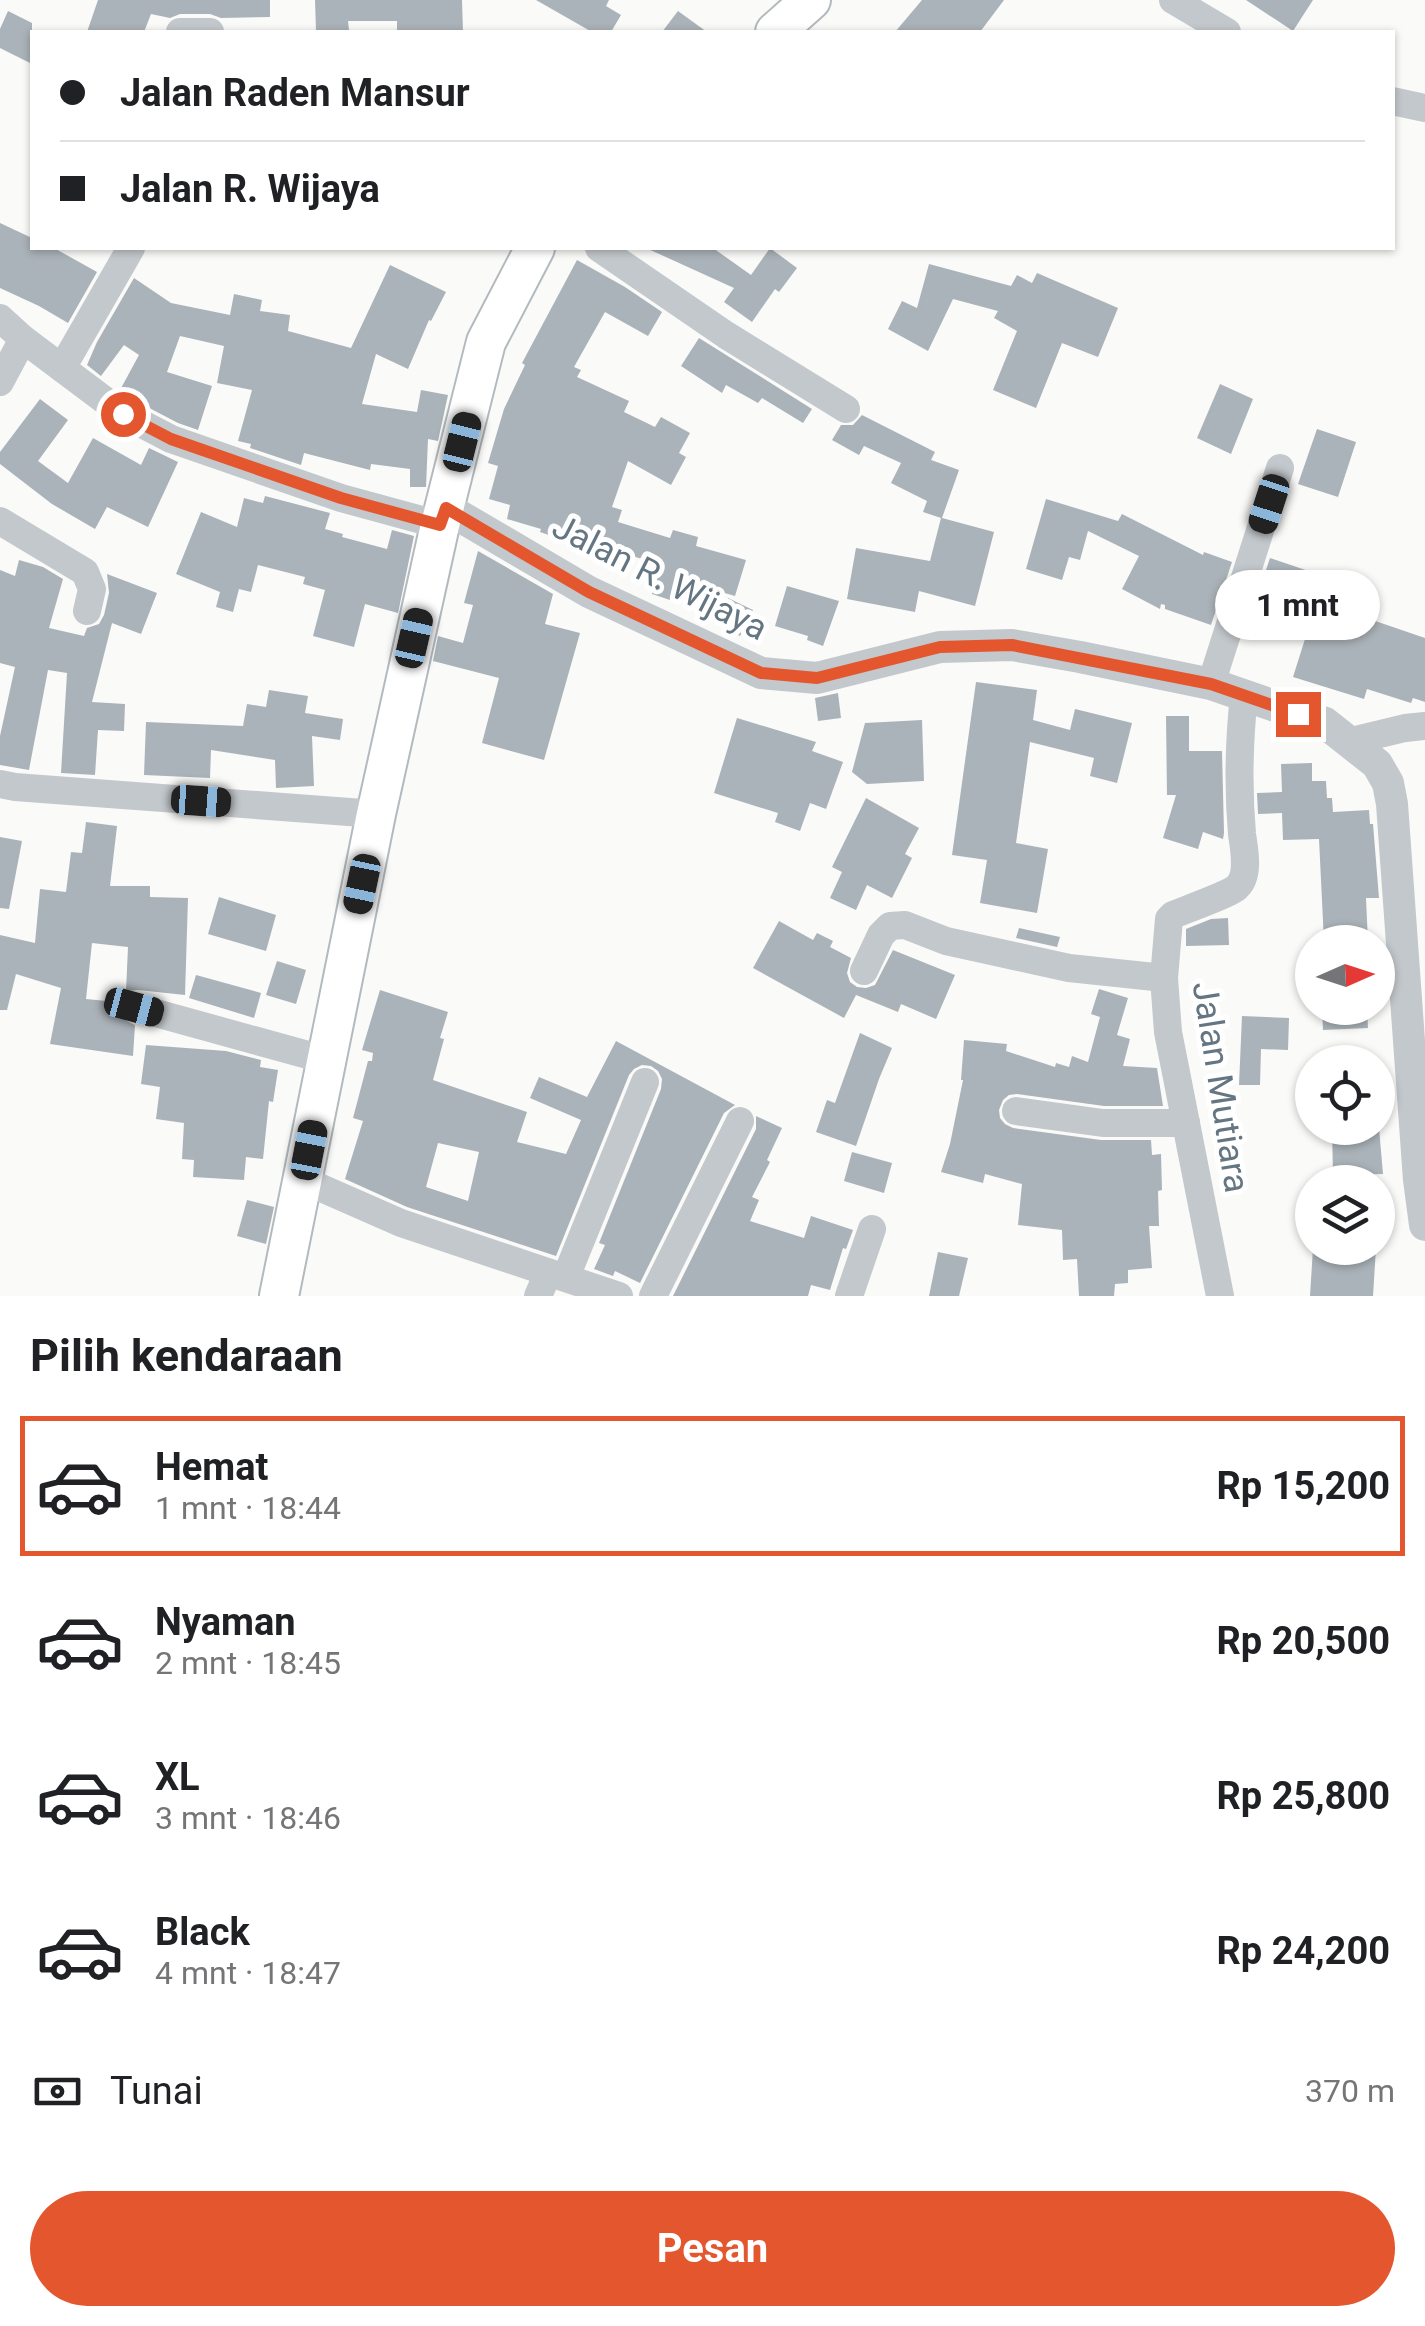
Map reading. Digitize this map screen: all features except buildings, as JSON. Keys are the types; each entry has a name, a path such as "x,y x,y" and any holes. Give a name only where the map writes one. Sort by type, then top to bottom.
{"main road":[{"path":"777,30 811,0"},
{"path":"279,1296 376,814 443,516 486,342 534,250"}],"street":[{"path":"1173,0 1224,30"},
{"path":"1395,102 1425,108"},
{"path":"62,368 130,250"},
{"path":"602,250 726,335 846,409"},
{"path":"0,318 123,414 171,439 341,498 443,516"},
{"path":"0,382 24,340"},
{"path":"1211,684 1280,468"},
{"name":"Jalan R. Wijaya","path":"443,516 589,592 761,673 817,678 940,647 1012,645 1211,684 1325,723 1351,741 1377,764 1388,783 1392,804 1425,1225"},
{"path":"0,520 85,572 92,590 87,611"},
{"name":"Jalan Mutiara","path":"1220,1296 1168,1032 1164,978 1169,920 1237,887 1243,877 1240,732 1244,695"},
{"path":"1351,741 1425,726"},
{"path":"0,784 376,814"},
{"path":"864,970 880,935 890,926 905,925 946,940 1070,968 1164,978"},
{"path":"134,1007 326,1060"},
{"path":"551,1282 645,1082"},
{"path":"1016,1111 1103,1123 1186,1123"},
{"path":"653,1296 740,1121"},
{"path":"304,1180 551,1282 618,1296"},
{"path":"849,1296 872,1230"}],"route":[{"path":"123,414 171,439 341,498 440,525 446,508 589,592 761,673 817,678 940,647 1012,645 1211,684 1298,714"}]}
